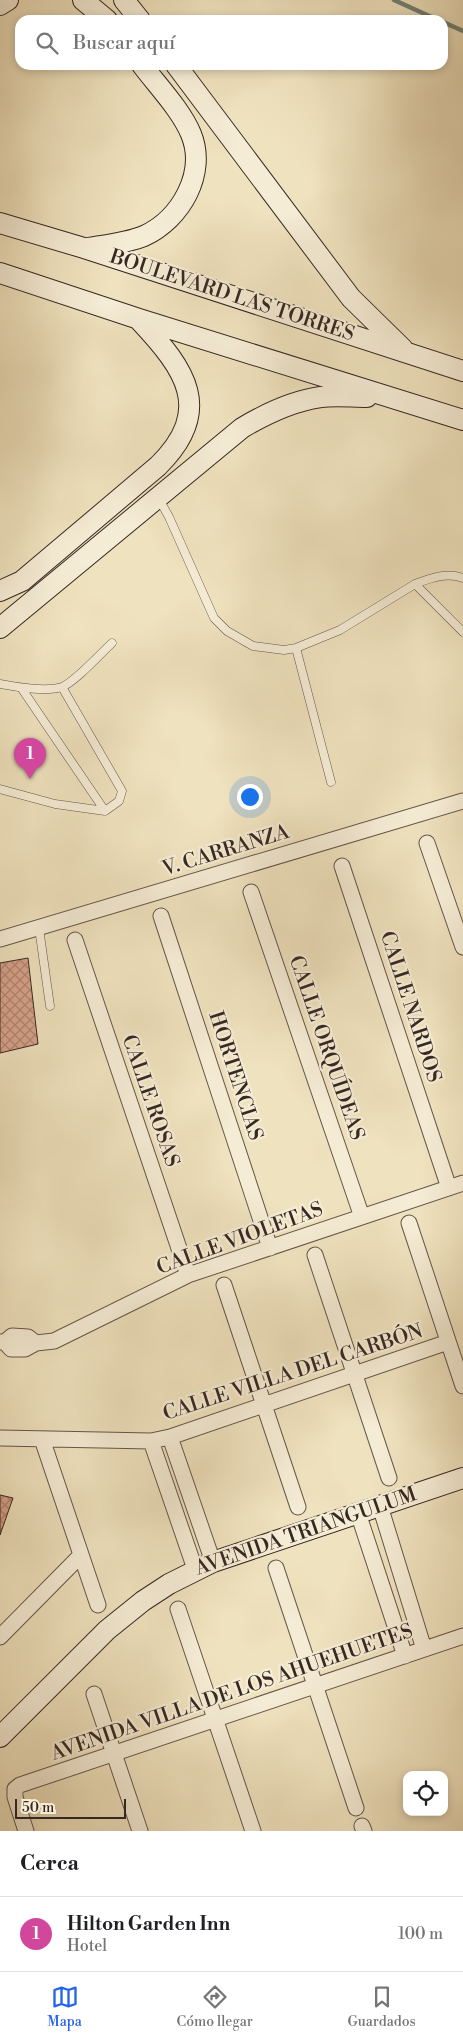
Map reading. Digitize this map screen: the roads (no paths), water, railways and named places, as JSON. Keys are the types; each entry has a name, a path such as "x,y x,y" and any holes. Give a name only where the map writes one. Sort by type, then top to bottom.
{"main road":[{"path":"0,5 8,0"},
{"path":"83,0 101,15"},
{"path":"124,0 136,15"},
{"path":"84,248 132,240 146,235 172,214 184,198 192,182 196,164 195,148 191,133 182,117 146,70"},
{"path":"180,70 351,298 406,352"},
{"name":"BOULEVARD LAS TORRES","path":"0,223 84,248 463,372"},
{"path":"0,273 139,320 463,420"},
{"path":"0,591 22,581 158,466 180,440 189,408 188,390 182,373 173,358 139,320"},
{"path":"0,628 242,428 266,413 290,404 321,397 386,397"},
{"name":"AVENIDA TRIANGULUM","path":"0,1737 107,1630 143,1601 204,1566 463,1478"}],"street":[{"name":"V. CARRANZA","path":"0,939 463,801"},
{"path":"427,843 463,947"},
{"name":"CALLE NARDOS","path":"342,866 456,1186"},
{"name":"CALLE ORQUÍDEAS","path":"251,892 362,1217"},
{"name":"HORTENCIAS","path":"161,916 270,1248"},
{"name":"CALLE ROSAS","path":"75,940 188,1275"},
{"name":"CALLE VIOLETAS","path":"3,1342 12,1349 25,1349 36,1343 54,1341 188,1275 456,1186"},
{"path":"409,1223 463,1386"},
{"path":"315,1255 389,1478"},
{"path":"224,1285 298,1507"},
{"name":"CALLE VILLA DEL CARBÓN","path":"0,1438 150,1441 170,1437 448,1342"},
{"path":"170,1437 204,1566"},
{"path":"42,1439 98,1605"},
{"path":"150,1441 204,1566"},
{"path":"380,1506 424,1649"},
{"path":"358,1513 405,1656"},
{"path":"0,1637 81,1555"},
{"path":"276,1568 356,1808"},
{"path":"178,1608 253,1831"},
{"name":"AVENIDA VILLA DE LOS AHUEHUETES","path":"26,1831 15,1797 15,1789 20,1785 463,1636"},
{"path":"94,1694 140,1831"}],"lane":[{"path":"158,497 169,517 214,618 227,632 253,646 284,650 296,648 340,630 415,584 442,575 455,575 463,578"},
{"path":"415,584 463,632"},
{"path":"0,684 22,689 62,687 76,677 112,643"},
{"path":"296,648 331,782"},
{"path":"0,789 56,804 104,811 119,801 122,792 62,687"},
{"path":"22,689 104,811"},
{"path":"39,928 50,1006"}],"waterway":[{"path":"394,0 427,15"},
{"path":"448,24 463,31"}],"place":[{"name":"Hilton Garden Inn","path":"30,779"}]}
